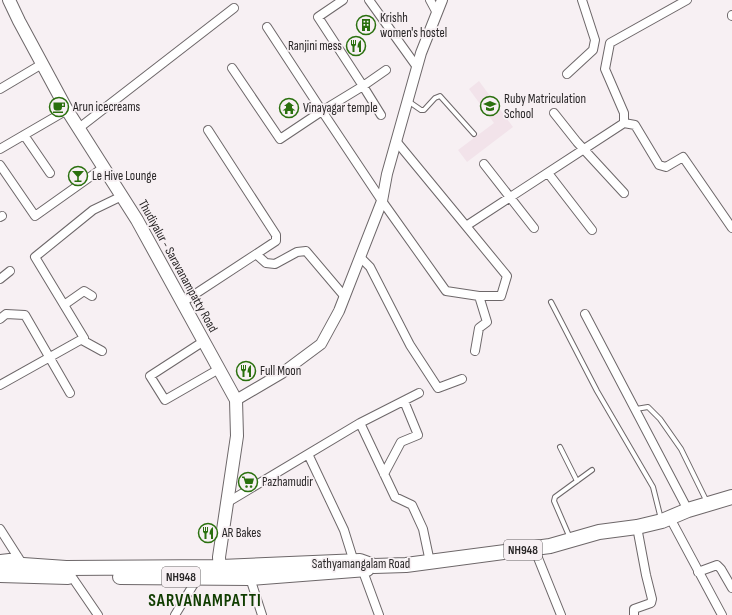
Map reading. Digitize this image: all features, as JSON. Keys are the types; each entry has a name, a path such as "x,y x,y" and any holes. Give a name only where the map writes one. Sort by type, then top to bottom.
{"highway":[{"name":"Sathyamangalam Road","path":"666,520 688,510 732,497"},
{"name":"Sathyamangalam Road","path":"0,566 20,561 66,568 220,573 430,562 550,546 599,532 691,517 732,505"},
{"name":"NH948","path":"0,575 72,577 198,577 220,573 250,578 362,565"}],"main road":[{"name":"Thudiyalur - Saravanampatty Road","path":"9,0 67,110 122,196 183,302 236,400 237,436 219,557 220,573"}],"street":[{"path":"343,0 318,17 381,115"},
{"path":"369,0 417,68"},
{"path":"430,0 437,13"},
{"path":"236,400 282,373 321,344 339,311 382,201 396,141 417,68 442,0"},
{"path":"567,74 593,50 595,40 582,0"},
{"path":"687,0 610,43 605,69 625,121 635,125 659,164 666,167 683,157 732,228"},
{"path":"79,128 234,8"},
{"path":"267,27 382,201 446,291 480,296 501,296 507,276 396,141"},
{"path":"0,90 42,64"},
{"path":"232,68 280,139 386,70"},
{"path":"0,150 67,110"},
{"path":"554,113 584,150 624,193"},
{"path":"466,226 584,150 625,121"},
{"path":"183,302 257,255 276,241 276,235 208,130"},
{"path":"24,135 50,173"},
{"path":"484,164 534,228"},
{"path":"0,165 35,216 104,167"},
{"path":"548,173 592,230"},
{"path":"82,340 84,338 35,257 93,210 122,196"},
{"path":"257,255 266,263 275,264 297,252 306,251 345,296"},
{"path":"360,257 370,267 410,345 438,388 462,379"},
{"path":"0,279 10,271"},
{"path":"64,305 84,291 92,296"},
{"path":"475,352 479,328 487,322 480,296"},
{"path":"0,319 6,314 25,315 70,393"},
{"path":"585,314 688,510"},
{"path":"82,340 102,351"},
{"path":"0,385 82,340"},
{"path":"204,341 150,376 165,400 219,369"},
{"path":"228,502 360,424 419,393"},
{"path":"384,474 401,442 418,435 404,401"},
{"path":"360,424 395,497 412,505 423,529 430,562"},
{"path":"308,454 362,565 379,615"},
{"path":"666,520 722,615"},
{"path":"634,615 634,609 651,603 652,600 637,527"},
{"path":"0,529 20,561"},
{"path":"534,548 561,615"},
{"path":"0,559 20,561"},
{"path":"698,572 717,565 732,588"},
{"path":"72,577 98,615"},
{"path":"175,615 198,577"},
{"path":"250,578 262,615"}],"lane":[{"path":"408,101 421,110 424,110 435,98 440,96 474,134"},
{"path":"551,302 598,391 653,487 666,520"},
{"path":"636,409 648,407 660,419 689,462 708,504"},
{"path":"560,447 578,481"},
{"path":"571,540 554,501 555,497 592,470"}],"shaded area":[{"name":"Ruby Matriculation School","path":"479,81 513,127 467,162 458,150 494,123 469,89"}],"place":[{"name":"Krishh women's hostel","path":"366,25"},
{"name":"Ranjini mess","path":"356,46"},
{"name":"Ruby Matriculation School","path":"490,106"},
{"name":"Arun icecreams","path":"59,107"},
{"name":"Vinayagar temple","path":"289,108"},
{"name":"Le Hive Lounge","path":"78,176"},
{"name":"Full Moon","path":"246,371"},
{"name":"Pazhamudir","path":"248,482"},
{"name":"AR Bakes","path":"208,533"}],"district":[{"name":"SARVANAMPATTI","path":"205,601"}]}
